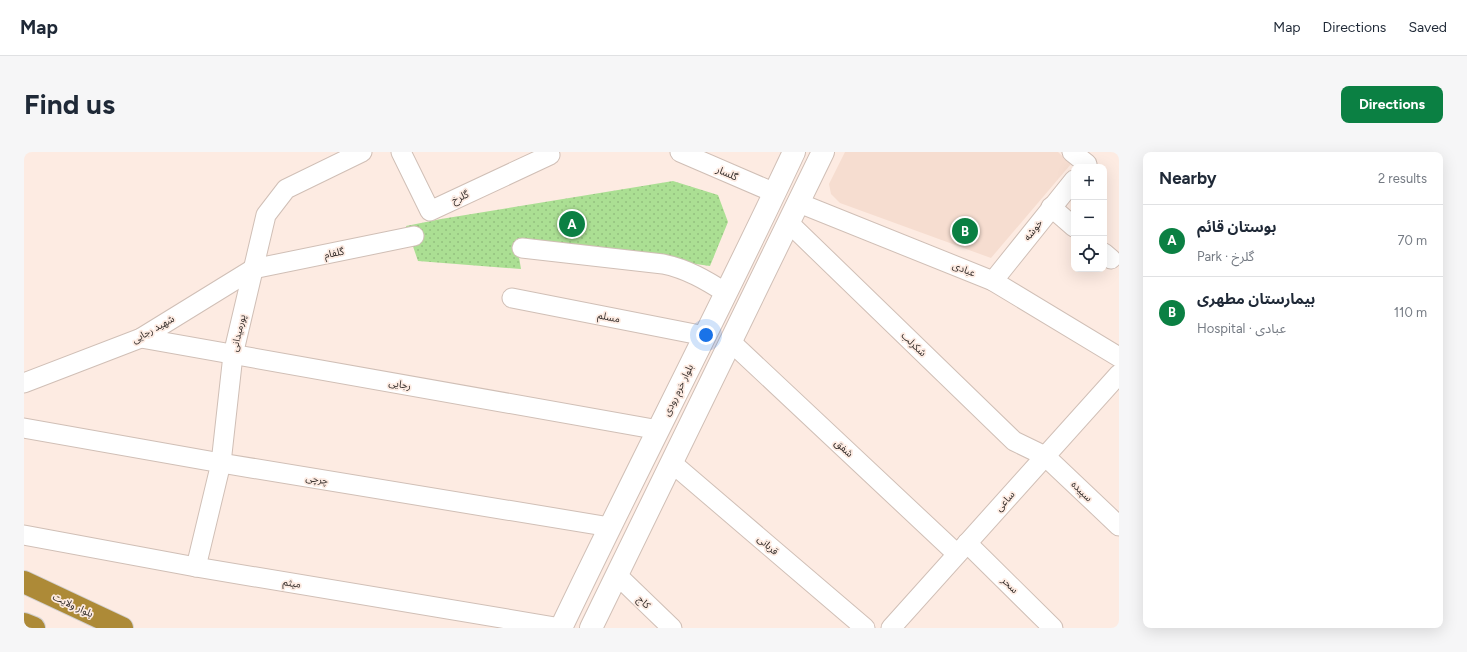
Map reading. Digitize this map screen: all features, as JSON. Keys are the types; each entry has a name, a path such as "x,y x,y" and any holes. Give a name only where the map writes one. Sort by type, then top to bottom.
{"highway":[{"name":"بلوار ولایت","path":"24,582 122,628"},
{"path":"24,624 34,628"}],"main road":[{"name":"بلوار خرم رودی","path":"561,628 775,194 794,152"},
{"path":"591,628 823,152"}],"street":[{"name":"پورمیدانی","path":"196,567 221,463 233,355 266,215 286,189 362,152"},
{"name":"گلرخ","path":"401,152 430,212 550,155"},
{"name":"گلسار","path":"680,152 775,194"},
{"path":"1072,152 1090,161"},
{"name":"خوشه","path":"992,281 1071,184"},
{"name":"عبادی","path":"799,203 992,281 1119,357"},
{"path":"1051,207 1071,224"},
{"name":"شکرلب","path":"789,223 1014,441 1045,456"},
{"name":"گلفام","path":"253,269 414,236"},
{"path":"522,248 674,266 704,279 726,293"},
{"name":"شهید رجایی","path":"24,383 142,338 253,269"},
{"name":"مسلم","path":"512,298 705,336"},
{"name":"رجایی","path":"142,338 659,430"},
{"name":"شفق","path":"731,342 962,548"},
{"name":"ساعی","path":"890,628 1119,374"},
{"name":"چرچی","path":"24,428 221,463 610,527"},
{"name":"سپیده","path":"1045,456 1119,526"},
{"name":"قربانی","path":"672,463 864,628"},
{"name":"میثم","path":"24,534 196,567 561,628"},
{"name":"سحر","path":"962,548 1053,628"},
{"name":"کاج","path":"616,575 672,628"}],"shaded area":[{"path":"845,152 1058,152 1071,164 991,258 840,203 831,194 829,184"}],"green space":[{"path":"673,181 718,195 728,222 710,266 516,239 521,269 418,261 406,226 441,219"}],"place":[{"name":"بوستان قائم","path":"572,224"},
{"name":"بیمارستان مطهری","path":"965,231"}]}
